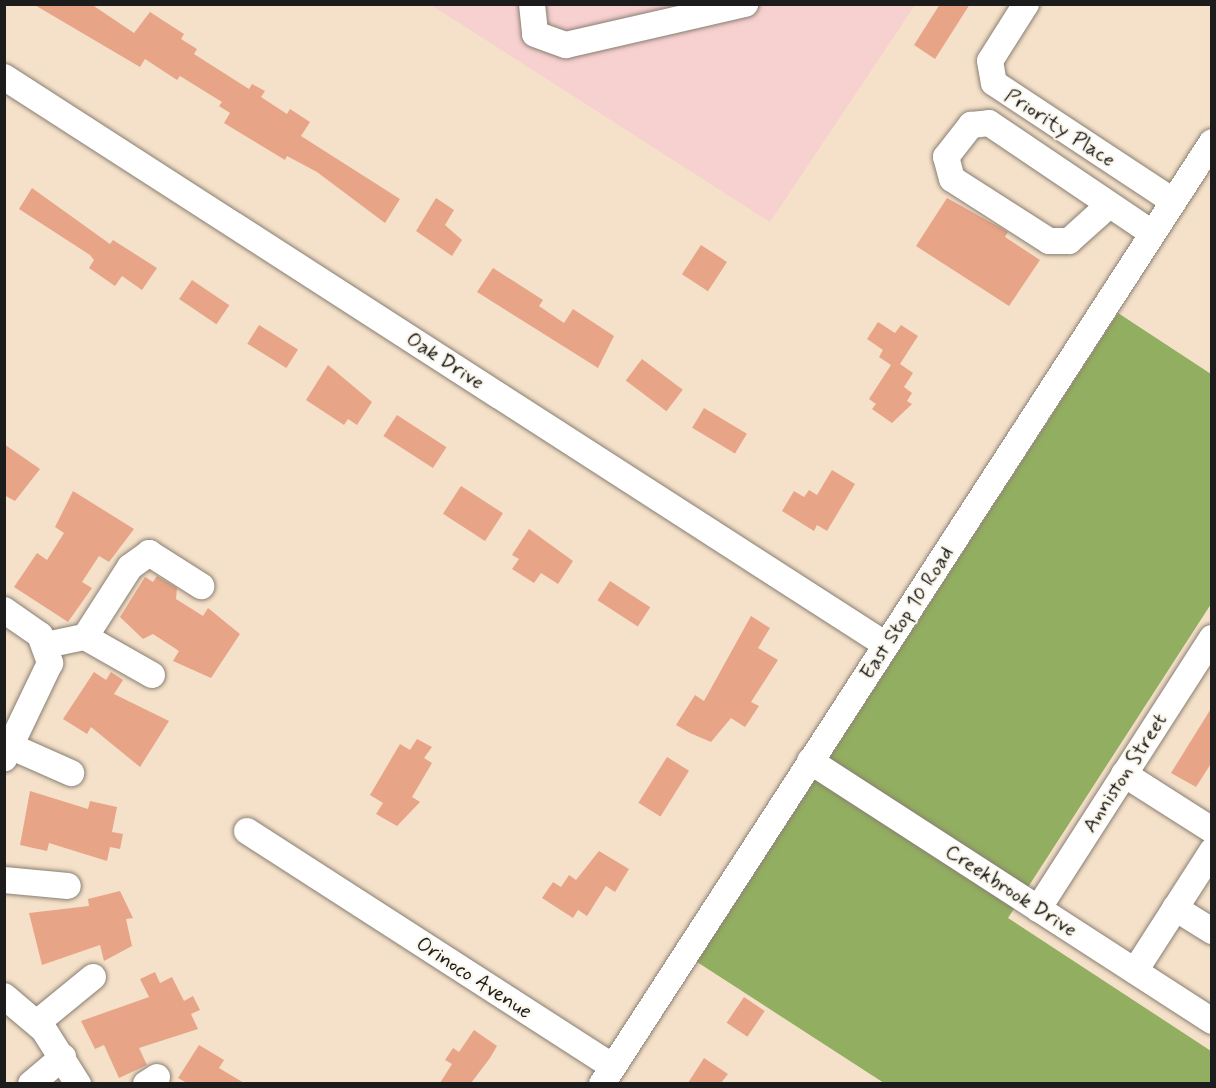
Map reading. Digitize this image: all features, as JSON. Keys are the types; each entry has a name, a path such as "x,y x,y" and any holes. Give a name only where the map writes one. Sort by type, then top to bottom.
{"street":[{"path":"532,4 535,34 566,45 745,4"},
{"name":"Priority Place","path":"1026,4 990,61 994,83 1173,201"},
{"name":"Oak Drive","path":"4,77 886,645"},
{"path":"1109,205 1069,241 1050,241 952,179 946,157 971,124 990,123 1152,233"},
{"name":"East Stop 10 Road","path":"608,1075 1212,142"},
{"path":"85,637 130,567 149,553 201,586"},
{"path":"4,610 35,630 46,645 48,673 6,754 71,772"},
{"path":"46,645 85,637 152,675"},
{"name":"Anniston Street","path":"1038,909 1124,774 1208,650"},
{"name":"Creekbrook Drive","path":"810,762 1212,1021"},
{"path":"1124,774 1212,830"},
{"name":"Orinoco Avenue","path":"247,831 608,1075"},
{"path":"1135,971 1212,851"},
{"path":"4,880 68,886"},
{"path":"1175,908 1212,931"},
{"path":"38,1022 93,977"},
{"path":"4,996 38,1022 78,1083"},
{"path":"31,1083 63,1057"}],"shaded area":[{"path":"431,5 915,5 770,222"}],"green space":[{"path":"1118,313 1211,374 1211,604 1008,918 1211,1051 1211,1083 884,1083 697,962"}],"building":[{"path":"33,4 91,4 134,33 150,12 184,34 181,39 197,49 194,54 249,89 252,84 265,91 261,97 287,114 290,109 310,122 301,136 400,199 385,223 317,172 287,156 285,160 224,123 230,113 219,106 222,102 180,76 177,80 145,59 140,67"},
{"path":"940,4 970,4 935,59 914,45"},
{"path":"32,188 110,244 113,240 157,268 142,290 122,276 115,286 89,268 94,260 90,255 19,209"},
{"path":"436,198 454,210 445,225 462,240 452,256 416,231"},
{"path":"947,198 1008,232 1005,237 1040,260 1009,306 916,246"},
{"path":"701,245 727,262 708,291 682,274"},
{"path":"493,268 543,300 539,306 564,323 573,309 614,336 598,368 477,292"},
{"path":"192,280 229,305 216,324 179,299"},
{"path":"878,322 895,333 901,325 918,336 900,364 913,373 904,387 912,393 907,401 912,404 892,423 872,409 876,404 869,399 891,365 879,357 883,350 867,339"},
{"path":"259,325 298,349 286,368 247,344"},
{"path":"642,359 683,390 666,411 626,381"},
{"path":"328,365 372,402 357,425 348,419 344,425 306,400"},
{"path":"704,408 747,434 735,453 692,428"},
{"path":"397,415 446,447 433,468 383,436"},
{"path":"4,444 40,469 15,501 4,495"},
{"path":"832,470 855,484 827,531 817,525 814,531 782,511 794,491 804,497 809,490 817,495"},
{"path":"461,486 503,513 485,541 443,514"},
{"path":"73,491 134,529 109,562 99,556 82,582 92,588 68,622 14,587 37,553 47,560 64,533 55,527"},
{"path":"529,529 573,561 558,584 541,573 534,583 512,569 519,559 512,555"},
{"path":"157,576 177,588 176,599 203,616 208,608 240,634 211,678 173,661 179,651 153,634 143,639 120,617 145,577 153,582"},
{"path":"610,581 650,607 638,626 597,600"},
{"path":"751,616 770,628 758,648 778,660 751,702 759,706 745,727 731,718 711,742 676,725 695,695 704,701"},
{"path":"94,672 106,680 111,672 123,680 114,694 169,721 140,767 91,727 87,734 63,719"},
{"path":"1212,707 1212,762 1196,787 1171,773"},
{"path":"417,739 432,747 424,758 432,763 412,797 420,802 397,826 376,814 383,803 370,795 400,744 410,750"},
{"path":"667,757 689,771 660,817 638,803"},
{"path":"30,791 88,809 90,801 117,807 112,832 123,834 120,849 110,847 107,861 49,843 47,851 20,845"},
{"path":"599,851 629,869 615,892 606,886 587,916 578,910 573,918 542,898 553,882 561,887 569,875 576,880"},
{"path":"120,891 133,918 126,919 132,946 104,961 100,945 42,965 29,913 89,906 88,899"},
{"path":"155,972 160,983 172,977 184,1001 193,996 200,1010 191,1014 198,1029 139,1048 147,1065 119,1078 104,1045 95,1049 81,1021 149,997 140,979"},
{"path":"744,997 765,1011 747,1037 727,1023"},
{"path":"474,1030 497,1046 490,1058 471,1083 440,1083 452,1064 445,1060 453,1048 459,1052"},
{"path":"199,1045 224,1060 219,1068 244,1083 187,1083 178,1078"},
{"path":"704,1058 728,1074 721,1083 688,1083"}]}
